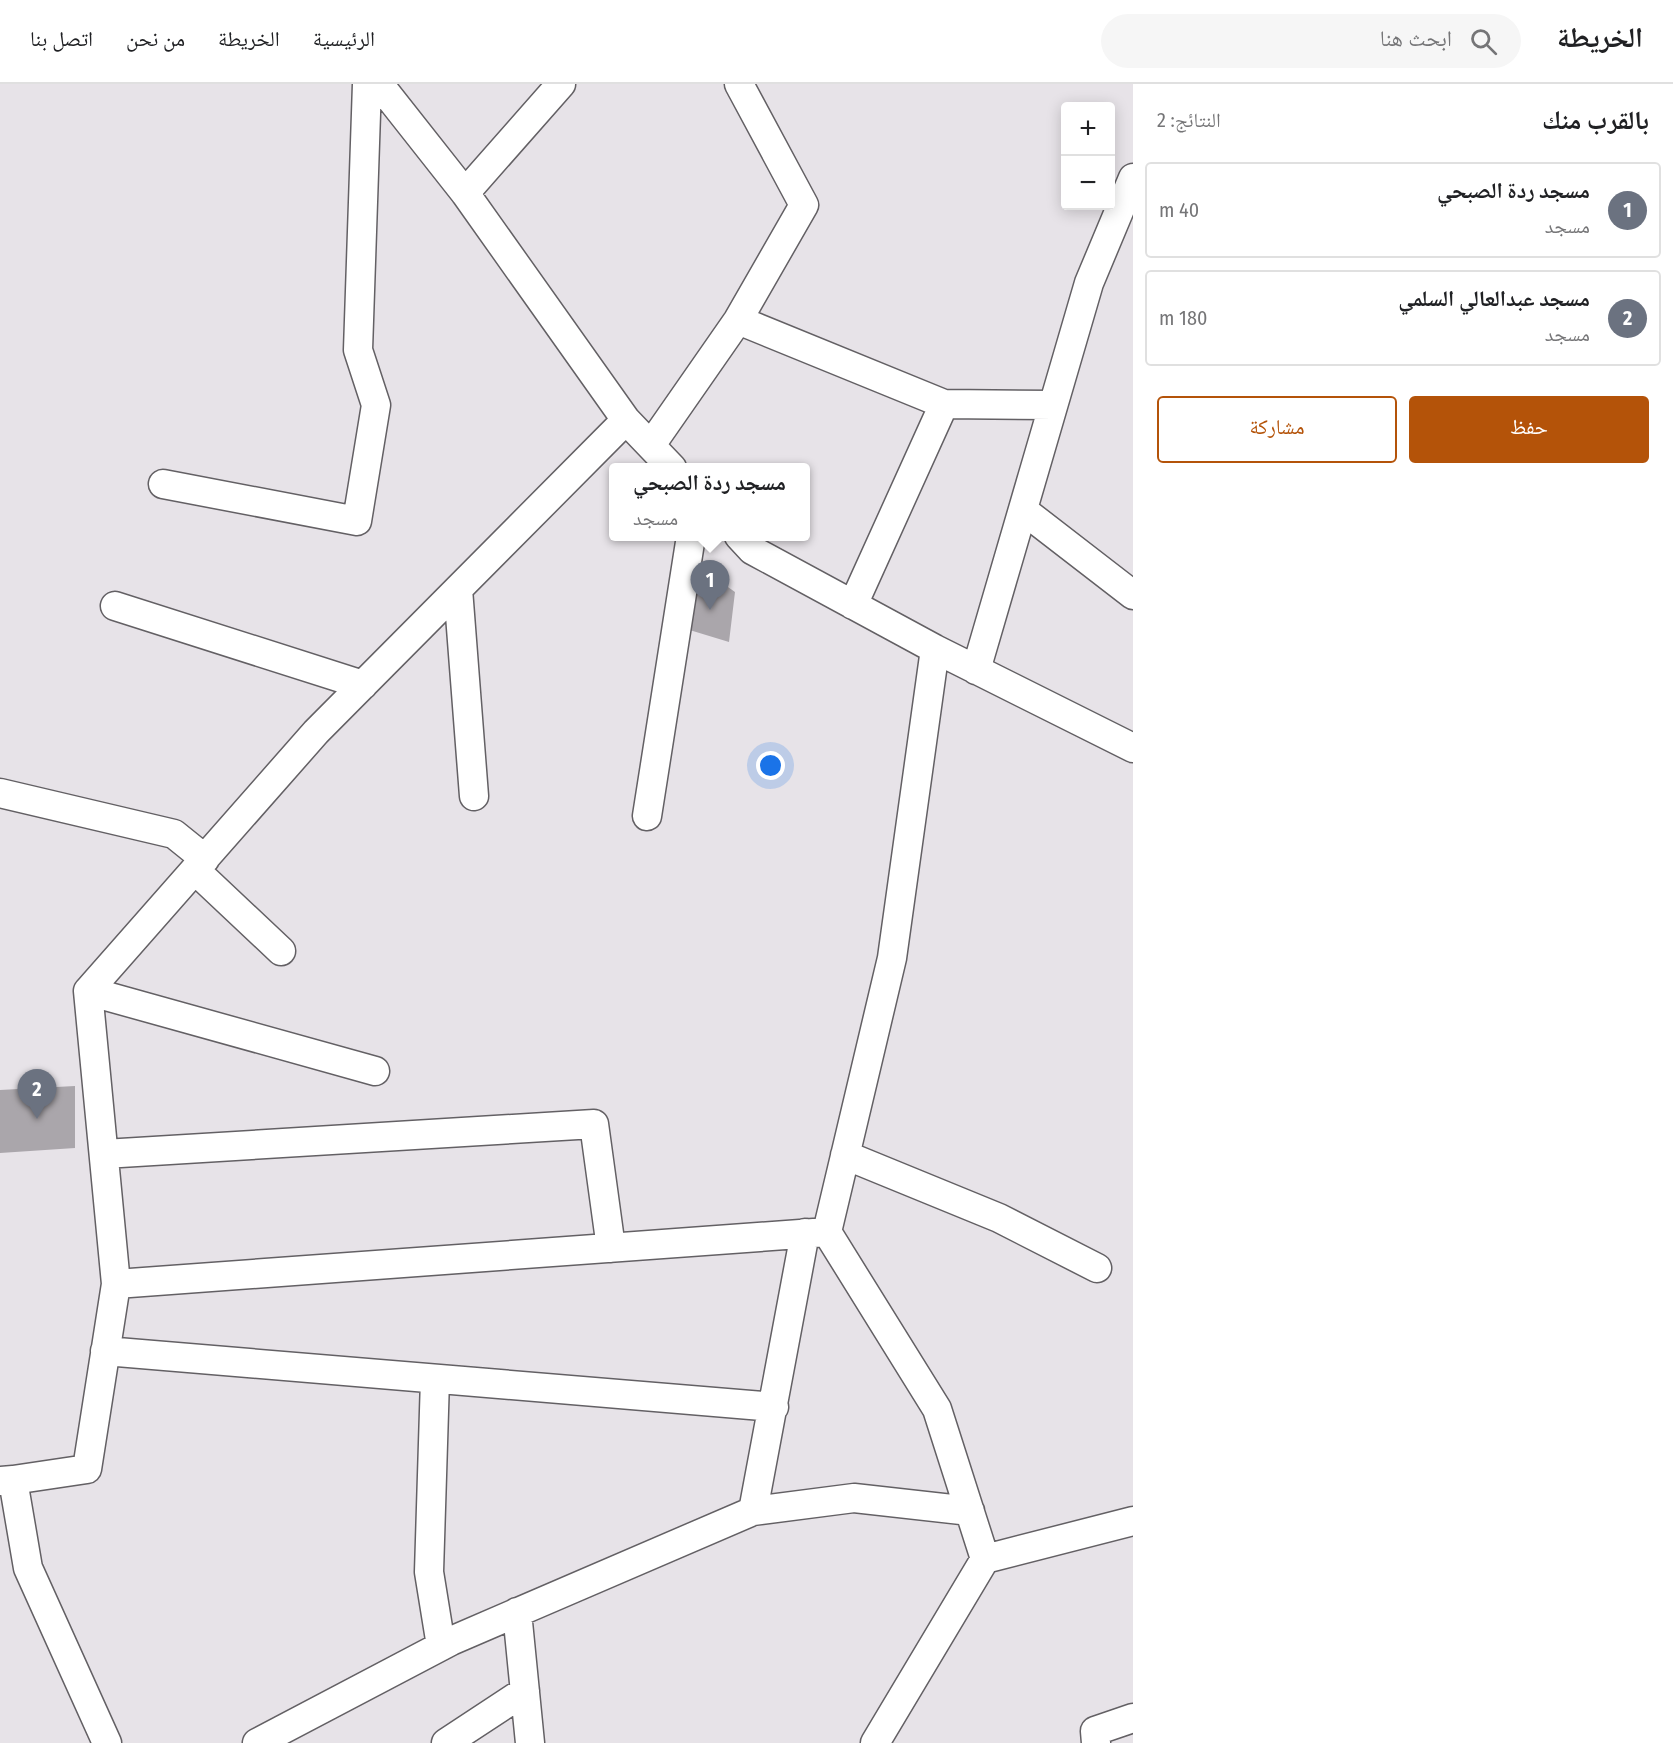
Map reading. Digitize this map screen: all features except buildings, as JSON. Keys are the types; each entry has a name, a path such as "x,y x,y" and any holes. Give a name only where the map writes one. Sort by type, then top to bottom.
{"street":[{"path":"163,484 357,521 376,405 358,350 367,84"},
{"path":"379,84 465,193 626,420 667,463"},
{"path":"465,193 561,84"},
{"path":"651,445 738,320 804,205 739,84"},
{"path":"976,670 1089,283 1133,178"},
{"path":"738,320 944,404 1053,405"},
{"path":"853,605 944,404"},
{"path":"107,1743 28,1568 6,1481 87,1469 116,1284 88,992 316,732 626,420"},
{"path":"1023,510 1133,595"},
{"path":"647,816 690,541"},
{"path":"743,541 752,550 934,649 1133,748"},
{"path":"458,589 474,796"},
{"path":"115,606 363,685"},
{"path":"753,1511 774,1407 816,1233 845,1155 892,958 934,649"},
{"path":"0,793 174,834 281,951"},
{"path":"88,992 375,1071"},
{"path":"104,1154 594,1124 611,1248"},
{"path":"845,1155 999,1218 1097,1268"},
{"path":"116,1284 816,1233"},
{"path":"816,1233 937,1408 985,1559"},
{"path":"105,1351 774,1407"},
{"path":"435,1378 429,1572 441,1646"},
{"path":"257,1743 441,1646 753,1511 854,1498 970,1511"},
{"path":"875,1743 985,1559 1133,1521"},
{"path":"517,1612 530,1743"},
{"path":"446,1743 525,1691"},
{"path":"1095,1743 1095,1731 1133,1718"}],"place":[{"name":"مسجد ردة الصبحي","path":"710,610"},
{"name":"مسجد عبدالعالي السلمي","path":"37,1119"}]}
